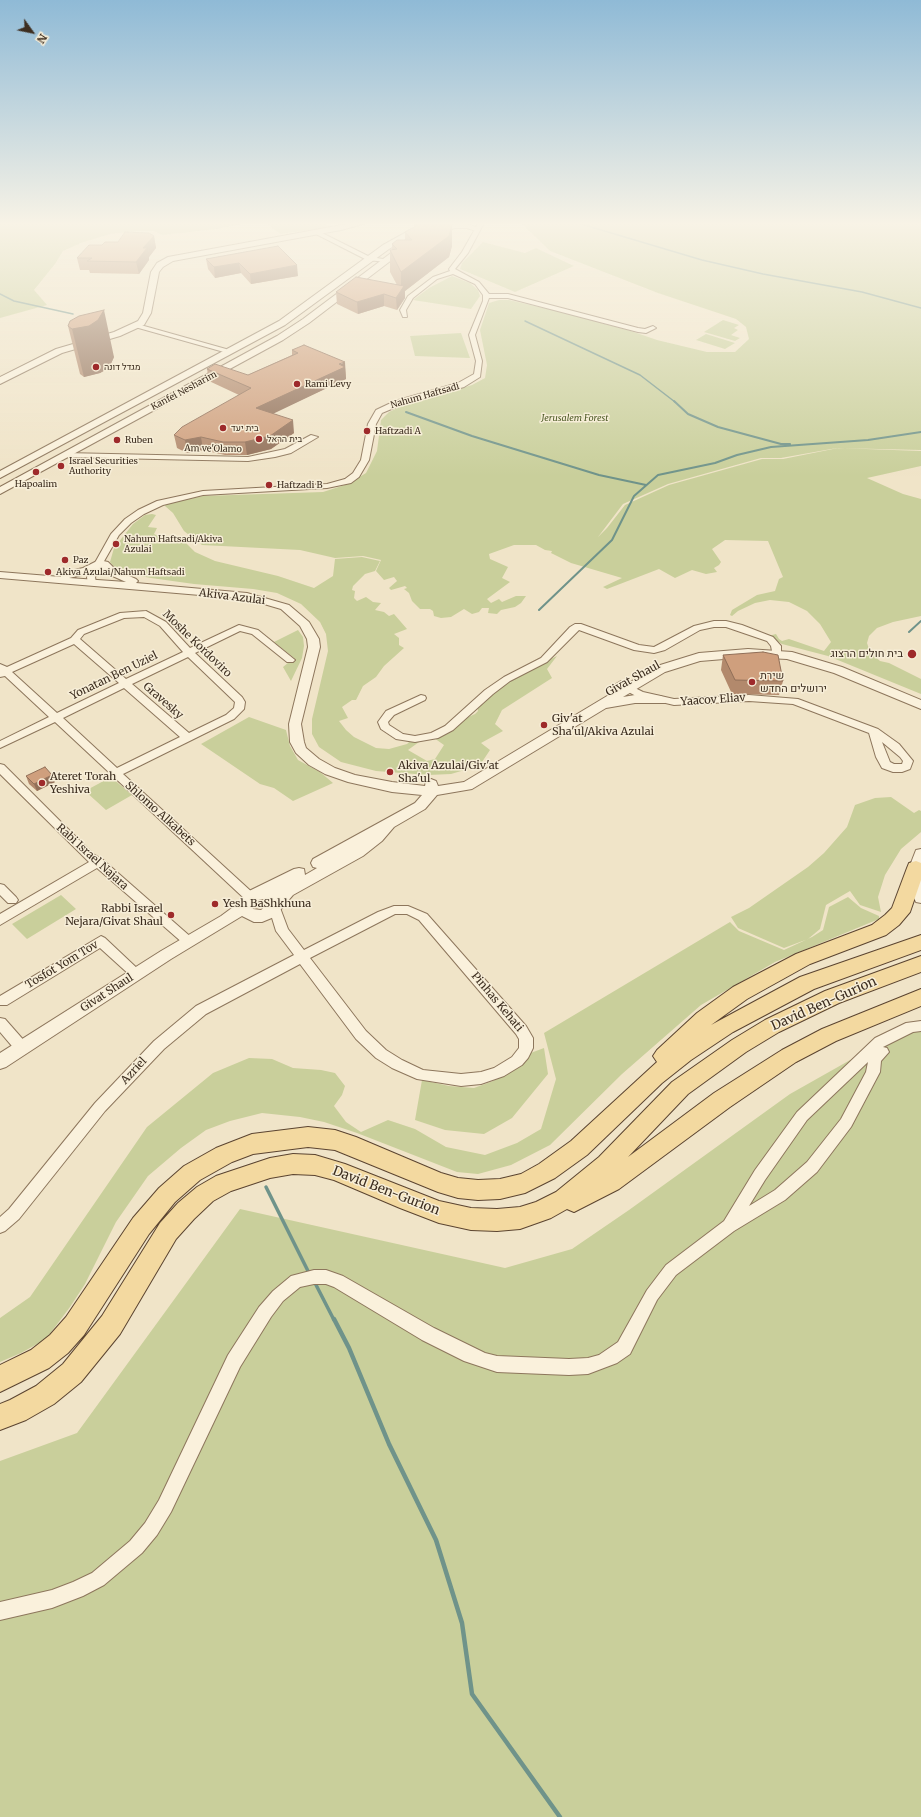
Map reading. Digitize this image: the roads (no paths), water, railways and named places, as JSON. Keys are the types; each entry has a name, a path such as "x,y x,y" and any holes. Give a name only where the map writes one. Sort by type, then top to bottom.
{"main road":[{"path":"623,1105 666,1055 704,1019 740,993 803,959 879,930 892,920 900,912 919,861"},
{"name":"David Ben-Gurion","path":"0,1379 40,1360 59,1344 75,1326 141,1226 167,1194 192,1173 224,1155 252,1144 281,1138 335,1140 378,1156 438,1182 478,1190 500,1189 525,1183 547,1172 578,1148 623,1105 684,1054 726,1026 768,1002 834,973 921,942"},
{"name":"David Ben-Gurion","path":"0,1417 17,1411 45,1395 72,1373 89,1354 110,1325 168,1231 186,1211 205,1194 224,1183 270,1168 294,1164 315,1165 337,1171 408,1201 439,1212 471,1219 496,1220 520,1218 543,1210 564,1199 576,1190 606,1164 680,1088 739,1046 772,1026 832,997 921,964"},
{"path":"520,1218 570,1202 611,1182 744,1084 789,1056 829,1035 921,998"}],"street":[{"path":"0,381 59,351 118,334 137,326 145,320 148,307"},
{"name":"Kanfei Nesharim","path":"0,475 282,323 304,307"},
{"name":"Kanfei Nesharim","path":"0,491 280,338 325,307"},
{"path":"405,307 403,310 405,316"},
{"name":"Nahum Haftsadi","path":"93,579 115,534 128,521 141,512 160,503 210,492 327,486 348,480 356,475 365,460 372,424 379,412 398,402 461,385 477,375 479,361 472,330 483,307"},
{"path":"548,307 638,330 646,331 653,328"},
{"path":"137,326 224,350"},
{"name":"Am ve'Olamo","path":"65,455 248,459 274,455 294,448 314,437"},
{"name":"Am ve'Olamo","path":"76,449 108,455"},
{"path":"65,575 86,571 102,560 112,572 132,581"},
{"name":"Akiva Azulai","path":"0,571 65,575 247,596 268,601 291,612 298,617 310,631 314,647 295,724 297,742 301,750 314,762 330,771 354,779 392,787 429,787"},
{"name":"Akiva Azulai","path":"0,575 132,581 264,595 282,601 298,609 312,622 321,644 302,726 305,740 310,747 321,758 354,772 429,787"},
{"name":"Moshe Kordoviro","path":"75,640 81,632 116,617 129,614 146,614 158,621 189,653 238,699 240,705 230,717 188,738"},
{"path":"421,698 390,713 383,722 385,727 400,738 416,739 434,736 449,728 488,692 507,679 544,660 573,629 578,626 637,648 654,650 662,648 697,628 714,624 726,624 770,639 776,650"},
{"name":"Yonatan Ben Uziel","path":"0,745 239,628 255,632 290,660"},
{"path":"2,671 75,640"},
{"name":"Gravesky","path":"75,640 188,738"},
{"name":"Givat Shaul","path":"429,787 467,786 597,707 655,665 695,652 745,646 776,650 838,670 921,705"},
{"name":"Givat Shaul","path":"429,787 474,774 625,686 677,663 704,656 776,650 800,650 921,696"},
{"name":"Shlomo Alkabets","path":"2,671 115,773 254,906"},
{"path":"656,672 651,678 650,687 661,700"},
{"name":"Yaacov Eliav","path":"625,686 661,700 684,703 749,698 794,701 874,731"},
{"path":"597,707 629,700 661,700"},
{"path":"115,773 188,738"},
{"name":"Rabi Israel Najara","path":"0,768 89,857 98,862 188,942"},
{"path":"392,787 405,796 404,813 437,801 467,786"},
{"name":"Givat Shaul","path":"0,1062 188,942 254,906 321,866 369,844 404,813 425,802 429,787"},
{"path":"919,861 917,885 921,898"},
{"path":"0,920 98,862"},
{"name":"Givat Shaul","path":"254,906 270,914 288,891 321,866"},
{"path":"0,888 12,900"},
{"path":"254,906 273,896 275,907"},
{"name":"Pinhas Kehati","path":"254,906 282,931 361,1036 381,1054 396,1064 422,1074 461,1080 481,1078 499,1072 517,1061 526,1048 526,1038 423,917 416,912 401,909 382,915 302,957"},
{"name":"Pinhas Kehati","path":"275,907 282,931"},
{"name":"Tosfot Yom Tov","path":"2,1001 101,941 136,974"},
{"name":"Azriel","path":"0,1226 14,1214 100,1107 159,1045 201,1010 302,957"},
{"path":"0,1023 22,1048"},
{"path":"729,1226 760,1175 802,1116 880,1042 911,1027 921,1026"},
{"path":"0,1611 52,1599 77,1590 98,1579 136,1547 151,1529 165,1506 223,1382 241,1348 278,1296 296,1282 314,1277 338,1281 428,1334 470,1355 497,1364 569,1367 588,1366 612,1358 624,1348 652,1295 664,1278 691,1254 729,1226 791,1187 826,1151 849,1118 873,1072 875,1058 882,1052"}],"waterway":[{"path":"40,307 73,314"},
{"path":"917,307 921,308"},
{"path":"525,321 640,375 675,402"},
{"path":"674,401 688,414 718,427 781,444 790,444"},
{"path":"406,412 472,436 599,475 646,485"},
{"path":"539,610 612,540 634,496 658,475 715,463 737,455 771,447 868,440 921,432"},
{"path":"909,632 921,621"},
{"path":"266,1187 310,1275"},
{"path":"314,1281 334,1320"},
{"path":"334,1319 349,1348 389,1444 436,1540 462,1623 472,1694 560,1817"}],"place":[{"name":"מגדל דונה","path":"96,367"},
{"name":"Rami Levy","path":"297,384"},
{"name":"בית יעד","path":"223,428"},
{"name":"Haftzadi A","path":"367,431"},
{"name":"בית הראל","path":"259,439"},
{"name":"Ruben","path":"117,440"},
{"name":"Israel Securities Authority","path":"61,466"},
{"name":"Hapoalim","path":"36,472"},
{"name":"Haftzadi B","path":"269,485"},
{"name":"Nahum Haftsadi/Akiva Azulai","path":"116,544"},
{"name":"Paz","path":"65,560"},
{"name":"Akiva Azulai/Nahum Haftsadi","path":"48,572"},
{"name":"בית חולים הרצוג","path":"912,654"},
{"name":"שירת ירושלים החדש","path":"752,682"},
{"name":"Giv'at Sha'ul/Akiva Azulai","path":"544,725"},
{"name":"Akiva Azulai/Giv'at Sha'ul","path":"390,772"},
{"name":"Ateret Torah Yeshiva","path":"42,783"},
{"name":"Yesh BaShkhuna","path":"215,904"},
{"name":"Rabbi Israel Nejara/Givat Shaul","path":"171,915"}],"park label":[{"name":"Jerusalem Forest","path":"575,418"}]}
